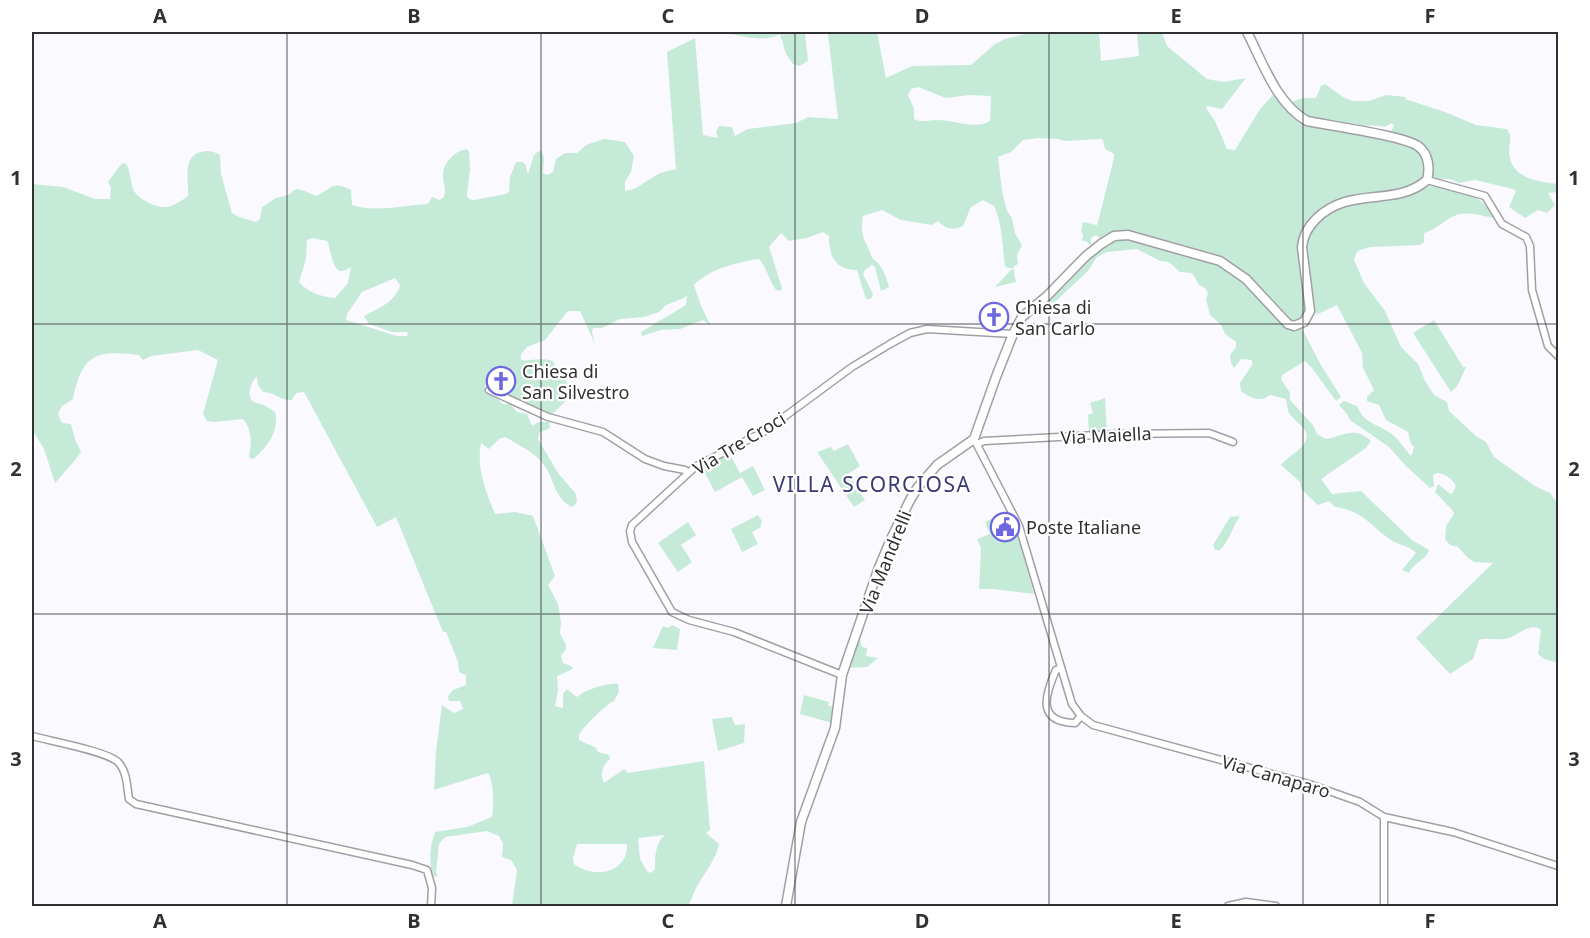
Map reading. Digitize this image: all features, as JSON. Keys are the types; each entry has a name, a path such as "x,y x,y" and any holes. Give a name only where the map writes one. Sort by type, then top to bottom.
{"street":[{"path":"1061,668 1056,670 1046,694 1046,704 1049,714 1056,719 1075,723 1081,716 1072,704 1019,526 976,442 1013,334 1022,317 1052,291 1086,256 1114,236 1128,235 1220,261 1246,279 1288,324 1299,326 1310,311 1302,243 1310,226 1332,206 1339,203 1410,192 1427,180 1429,172 1427,157 1418,146 1395,138 1307,121 1297,115 1286,105 1276,90 1247,32"},
{"path":"1427,180 1485,196 1502,224 1526,237 1530,246 1532,290 1548,346 1558,356"},
{"name":"Via Tre Croci","path":"842,675 734,632 689,620 672,612 632,542 630,531 635,521 700,464 765,431 852,367 912,333 927,328 1013,334"},
{"path":"489,390 548,417 603,432 645,459 685,470 688,473"},
{"name":"Via Maiella","path":"976,442 1209,433 1233,442"},
{"name":"Via Mandrelli","path":"786,906 801,822 835,728 842,675 878,570 918,487 937,465 976,442"},
{"name":"Via Canaparo","path":"1081,716 1093,725 1310,784 1360,802 1384,817 1453,832 1558,866"},
{"path":"32,736 101,754 118,762 125,772 129,799 136,804 427,870 432,888 431,906"},
{"path":"1384,817 1384,906"},
{"path":"1228,906 1246,902 1276,906"}],"green space":[{"path":"730,32 805,34 808,61 799,66 793,64 786,54 780,34 762,38 729,34"},
{"path":"877,32 886,78 912,66 971,65 995,44 1032,32 1099,32 1101,61 1139,56 1137,32 1162,32 1167,46 1207,79 1224,82 1246,78 1222,109 1208,106 1206,108 1215,121 1227,149 1235,150 1260,109 1274,94 1291,115 1303,122 1391,140 1417,149 1425,158 1424,179 1417,187 1329,205 1313,216 1305,226 1298,244 1308,308 1302,320 1290,322 1240,272 1143,236 1101,239 1096,235 1091,238 1091,246 1086,241 1082,241 1083,222 1097,225 1114,154 1105,149 1101,139 1066,141 1038,138 1023,140 1011,152 998,157 1007,211 1022,245 1017,255 1018,264 1013,267 1016,282 995,287 1013,268 1005,266 1001,228 994,206 983,200 971,207 963,226 952,229 938,221 932,225 901,220 882,210 863,216 864,238 872,258 883,271 889,287 881,291 875,267 872,265 863,274 873,294 871,299 866,299 857,270 843,267 834,260 829,236 823,232 789,241 781,233 769,247 782,288 780,291 776,290 759,259 733,264 700,279 694,285 711,326 703,320 680,329 661,330 642,336 641,332 686,305 687,295 666,305 659,312 644,317 620,319 602,328 593,328 595,344 580,311 567,312 545,340 527,347 521,354 521,360 553,361 556,369 564,376 571,396 550,416 498,390 513,373 509,370 506,375 503,370 497,371 484,387 503,404 510,404 517,412 527,414 532,426 539,422 549,422 550,428 539,433 538,439 558,473 576,494 577,501 572,507 566,503 540,460 506,437 499,439 489,449 481,443 480,461 485,488 495,514 515,512 533,516 555,576 548,585 558,604 560,633 566,645 561,656 563,663 573,667 557,676 558,690 555,706 563,708 563,694 567,689 577,697 597,687 618,684 619,692 614,701 595,716 579,735 579,740 596,748 598,752 609,755 610,759 602,770 604,783 624,769 628,773 704,761 710,830 706,833 719,844 688,906 512,906 517,870 511,860 502,857 503,844 499,836 487,831 445,837 439,844 436,872 438,876 434,877 430,854 435,832 467,827 492,817 492,788 488,773 434,790 442,705 454,713 463,709 460,701 449,701 448,696 453,690 466,685 466,675 459,672 458,662 446,632 443,632 396,517 377,527 304,392 296,393 292,400 284,399 263,392 258,385 257,377 254,379 250,391 251,399 275,412 276,426 263,450 253,459 249,458 250,433 243,419 213,422 207,421 203,414 218,360 198,350 151,356 143,360 139,355 112,353 94,358 87,364 81,372 73,399 62,406 58,414 62,423 71,424 81,452 55,483 44,449 32,429 32,184 63,187 95,199 110,199 111,188 108,182 123,163 128,167 134,191 137,194 153,205 167,207 188,196 188,170 191,159 195,154 210,151 220,155 221,174 232,213 256,222 260,219 262,207 296,189 316,196 332,187 344,187 351,190 352,205 361,207 380,208 428,204 432,197 439,200 443,198 445,191 443,173 446,163 466,149 469,151 467,196 469,199 506,194 509,192 510,177 516,162 525,164 528,174 534,155 539,151 542,152 543,173 548,175 553,172 556,159 565,153 577,153 586,145 604,139 625,142 634,156 631,172 625,182 625,191 634,189 660,173 676,169 667,52 695,38 703,135 718,138 716,132 719,126 732,127 735,136 748,129 796,123 808,117 838,119 828,34","holes":["918,87 946,98 970,95 991,96 990,121 971,125 944,120 914,119 914,109 908,95 911,89","313,238 327,241 336,268 345,271 351,267 348,283 335,298 315,293 306,289 299,282 306,259 307,240","395,278 400,285 395,296 364,316 369,324 392,332 408,332 407,336 397,336 346,320 347,314 362,292","665,835 657,846 655,869 651,873 647,871 640,859 638,838","577,844 627,844 622,862 608,871 591,871 574,864 573,858"]},
{"path":"1325,84 1352,101 1369,101 1386,95 1406,97 1405,99 1476,125 1507,129 1510,137 1509,151 1514,168 1534,180 1558,184 1558,192 1548,193 1555,205 1547,213 1538,210 1525,218 1509,207 1516,191 1513,189 1475,180 1459,183 1450,179 1434,179 1428,156 1389,135 1394,126 1392,123 1384,127 1310,120 1290,105 1298,99 1316,98 1321,86"},
{"path":"1433,185 1460,191 1477,198 1484,203 1494,218 1459,214 1424,233 1424,242 1420,245 1371,247 1356,253 1354,260 1364,283 1385,311 1401,347 1418,364 1434,395 1447,402 1449,411 1476,436 1486,442 1494,457 1535,486 1550,493 1558,504 1558,663 1544,659 1538,654 1541,630 1533,627 1509,638 1479,640 1473,659 1450,674 1416,638 1493,563 1474,562 1458,547 1450,545 1445,539 1446,526 1454,514 1435,492 1438,484 1452,494 1456,486 1452,481 1445,475 1437,473 1433,475 1434,486 1430,488 1389,447 1350,420 1339,405 1344,401 1357,406 1368,421 1389,432 1412,455 1414,446 1411,444 1408,432 1386,420 1379,405 1367,401 1367,397 1374,390 1363,368 1362,353 1337,305 1318,314 1314,312 1312,306 1305,248 1310,230 1326,213 1348,202 1409,194"},
{"path":"1120,239 1210,260 1244,281 1291,330 1301,327 1341,397 1336,401 1305,361 1282,375 1281,379 1290,393 1290,400 1313,425 1317,434 1326,439 1355,433 1371,441 1366,448 1321,479 1332,494 1361,491 1412,540 1429,550 1409,573 1402,570 1416,553 1413,550 1391,540 1353,512 1335,507 1329,501 1318,505 1302,490 1300,482 1281,465 1303,445 1307,436 1305,431 1289,413 1286,399 1270,395 1263,399 1255,399 1241,391 1240,383 1252,365 1252,360 1241,359 1234,368 1230,355 1236,347 1236,342 1225,334 1221,325 1210,315 1206,299 1208,293 1199,285 1192,273 1180,272 1169,262 1160,261 1137,249 1107,252 1097,257 1088,271 1057,300 1053,303 1048,298 1091,255"},
{"path":"1434,320 1463,367 1466,367 1458,385 1451,392 1413,333"},
{"path":"1105,398 1107,433 1089,434 1088,415 1093,413 1090,403"},
{"path":"848,444 860,466 848,474 865,500 854,507 817,452 831,447 834,451"},
{"path":"729,453 740,473 753,466 765,490 753,496 742,477 715,492 702,468"},
{"path":"758,515 762,521 760,528 752,532 758,544 742,552 731,529"},
{"path":"1240,516 1229,538 1220,550 1215,550 1213,545 1230,517"},
{"path":"993,518 1001,536 1016,530 1034,594 979,589 981,548 977,539 990,534 985,522"},
{"path":"688,522 696,535 681,545 692,562 678,572 658,543"},
{"path":"672,625 680,629 677,650 653,648 663,626 668,628"},
{"path":"859,636 862,647 867,648 866,656 878,658 867,667 847,668"},
{"path":"804,695 829,702 828,706 835,707 832,723 800,714"},
{"path":"732,717 735,725 745,724 744,743 718,751 712,719"}],"place":[{"name":"Chiesa di San Carlo","path":"994,317"},
{"name":"Chiesa di San Silvestro","path":"501,381"},
{"name":"Poste Italiane","path":"1005,527"}],"district":[{"name":"VILLA SCORCIOSA","path":"872,484"}]}
